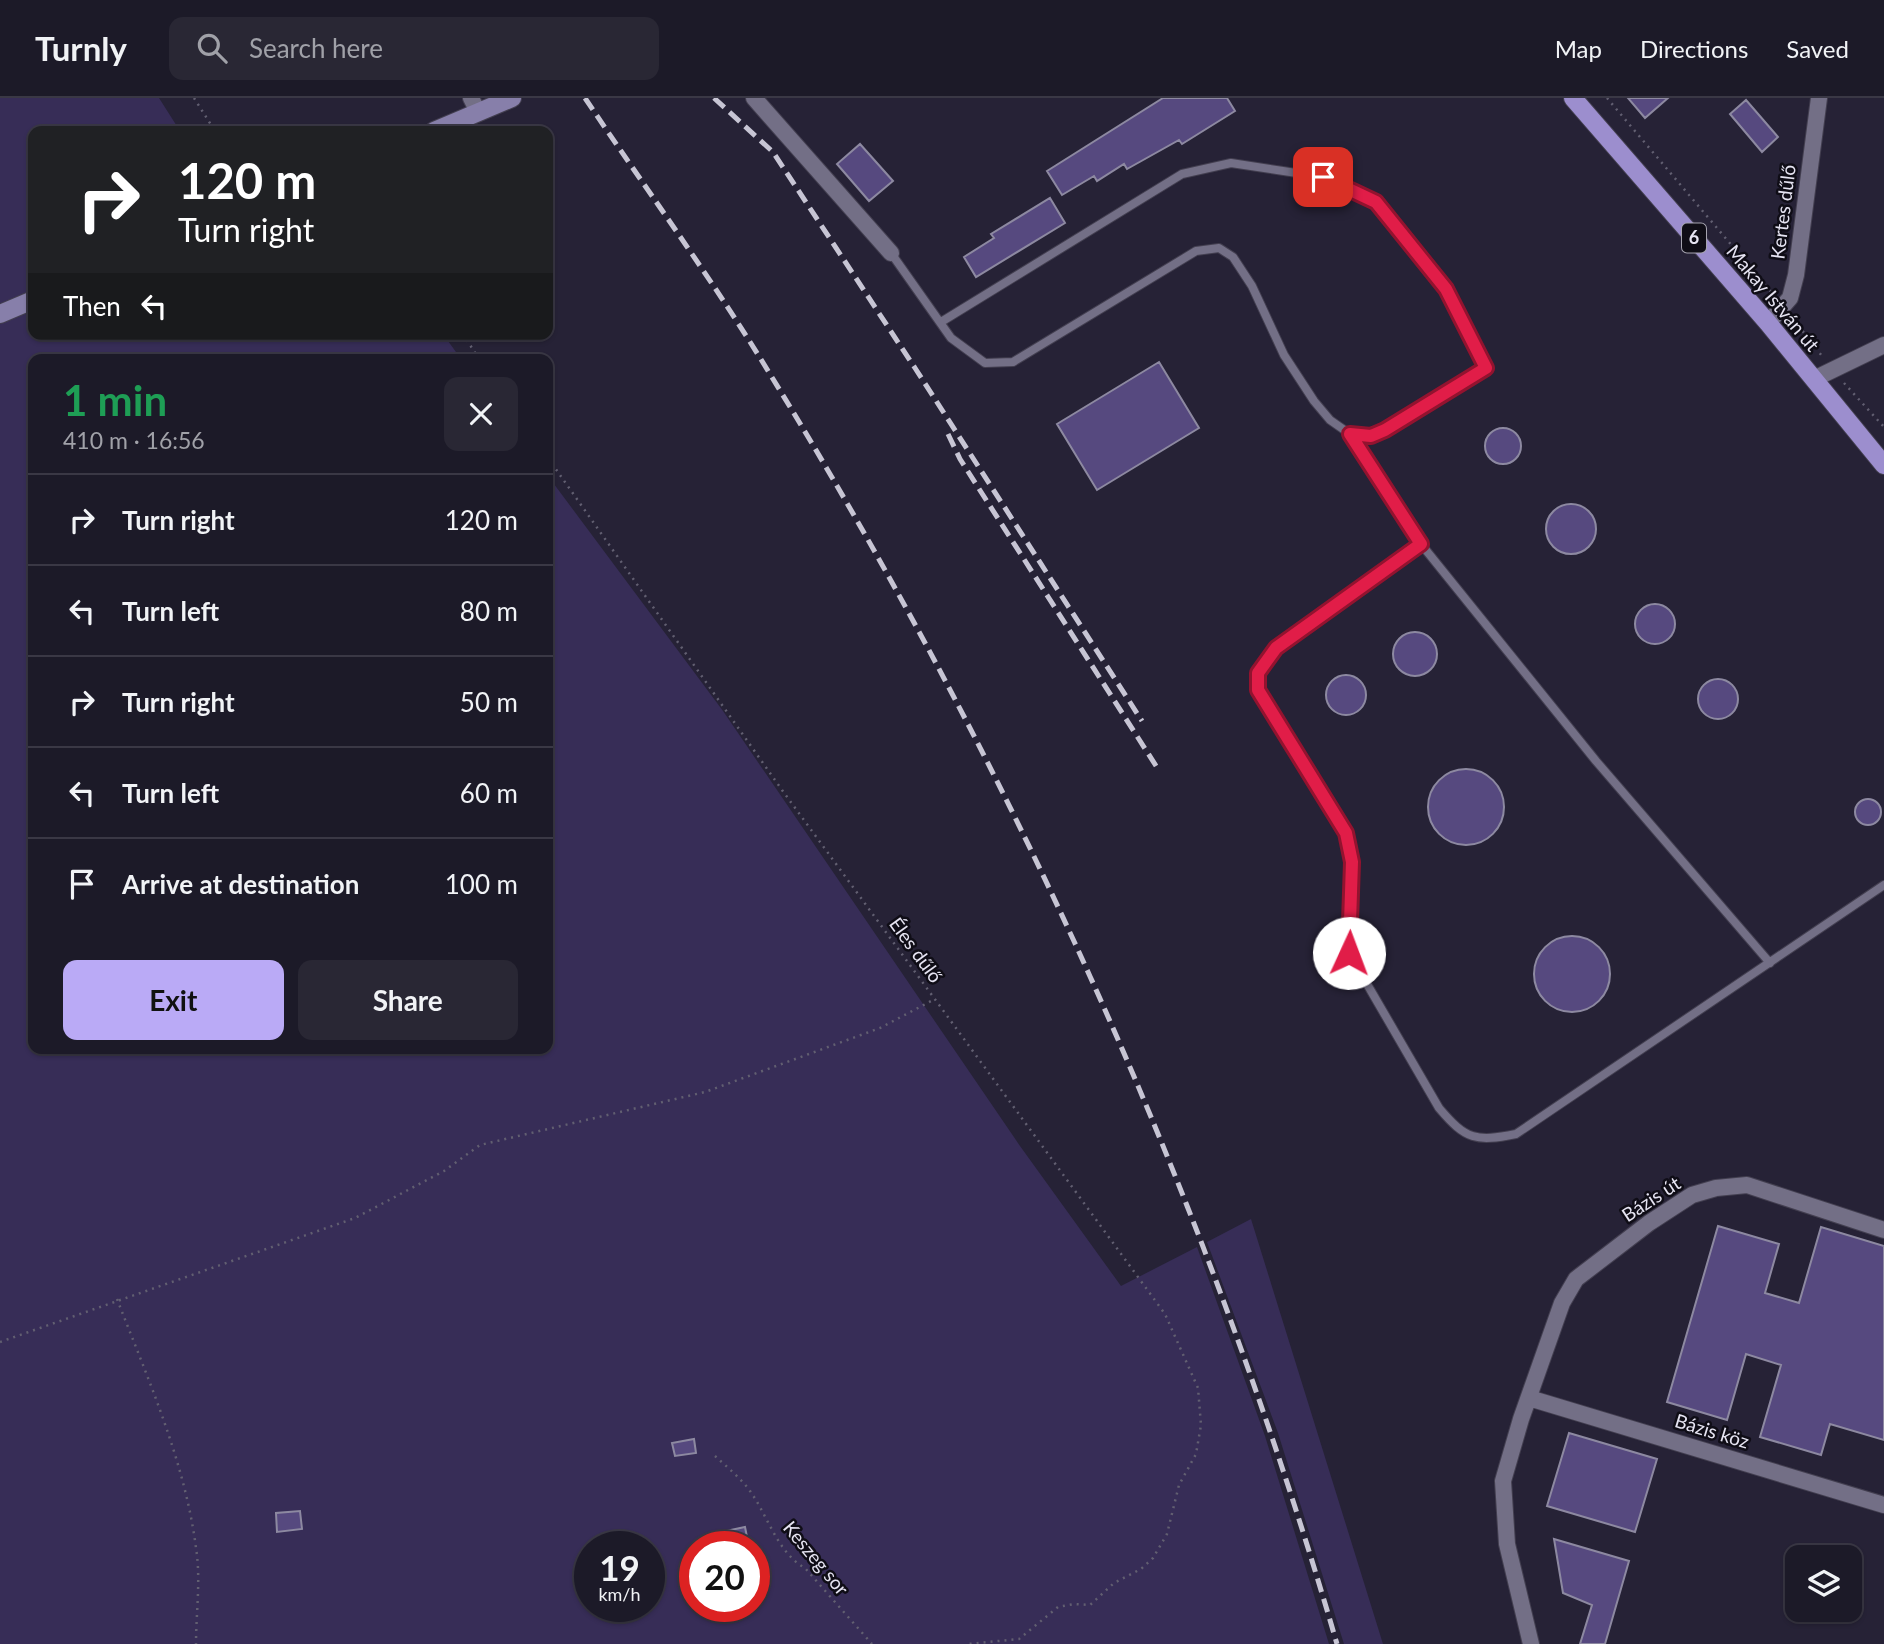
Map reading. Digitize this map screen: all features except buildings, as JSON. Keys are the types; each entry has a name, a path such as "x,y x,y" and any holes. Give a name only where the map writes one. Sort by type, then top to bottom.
{"main road":[{"path":"442,126 475,105 512,98"},
{"name":"Makay István út","path":"1573,98 1768,323 1884,465"},
{"path":"0,314 28,302"}],"street":[{"path":"754,98 891,253"},
{"name":"Kertes dűlő","path":"1768,323 1790,298 1796,275 1819,98"},
{"path":"1814,379 1884,345"},
{"name":"Bázis út","path":"1531,1644 1507,1544 1503,1481 1562,1303 1576,1279 1649,1223 1692,1195 1716,1188 1747,1185 1884,1230"},
{"name":"Bázis köz","path":"1529,1398 1884,1505"}],"lane":[{"path":"941,323 1182,174 1231,163 1323,177 1376,202 1446,289 1486,368 1399,423 1371,436 1350,434"},
{"path":"891,253 951,338 985,363 1013,362 1196,251 1219,248 1233,257 1252,286 1284,355 1314,401 1330,420 1350,434 1421,544 1596,761 1770,962"},
{"path":"1421,544 1276,648 1258,673 1258,690 1346,833 1352,862 1349,953 1439,1108 1457,1129 1484,1140 1516,1134 1884,885"}],"path":[{"path":"194,98 212,126"},
{"path":"1607,98 1783,307"},
{"name":"Éles dűlő","path":"553,465 774,779 1165,1314 1198,1388 1201,1425 1196,1454 1179,1485 1167,1534 1153,1558 1140,1569 1114,1583 1090,1605 1058,1607 1019,1639 968,1644"},
{"path":"0,1342 355,1218 444,1171 480,1145 705,1092 880,1028 935,999"},
{"path":"117,1299 158,1405 188,1502 197,1550 196,1644"},
{"name":"Keszeg sor","path":"715,1456 748,1488 775,1534 797,1564 805,1568 872,1644"}],"shaded area":[{"path":"0,98 159,98 177,126 28,126 28,340 447,340 457,354 28,354 28,1054 553,1054 553,483 723,711 1020,1146 1121,1286 1197,1247 1265,1436 1329,1644 0,1644"},
{"path":"1251,1219 1383,1644 1344,1644 1278,1433 1207,1242"}],"railway":[{"path":"585,98 705,273 773,379 861,528 945,680 1024,835 1097,993 1166,1153 1228,1314 1286,1478 1337,1644"},
{"path":"714,98 773,152 1142,721"},
{"path":"948,434 960,459 1158,769"}],"route":[{"path":"1323,177 1376,202 1446,289 1486,368 1385,430 1371,436 1350,434 1421,544 1276,648 1258,673 1258,690 1346,833 1352,862 1349,953"}]}
